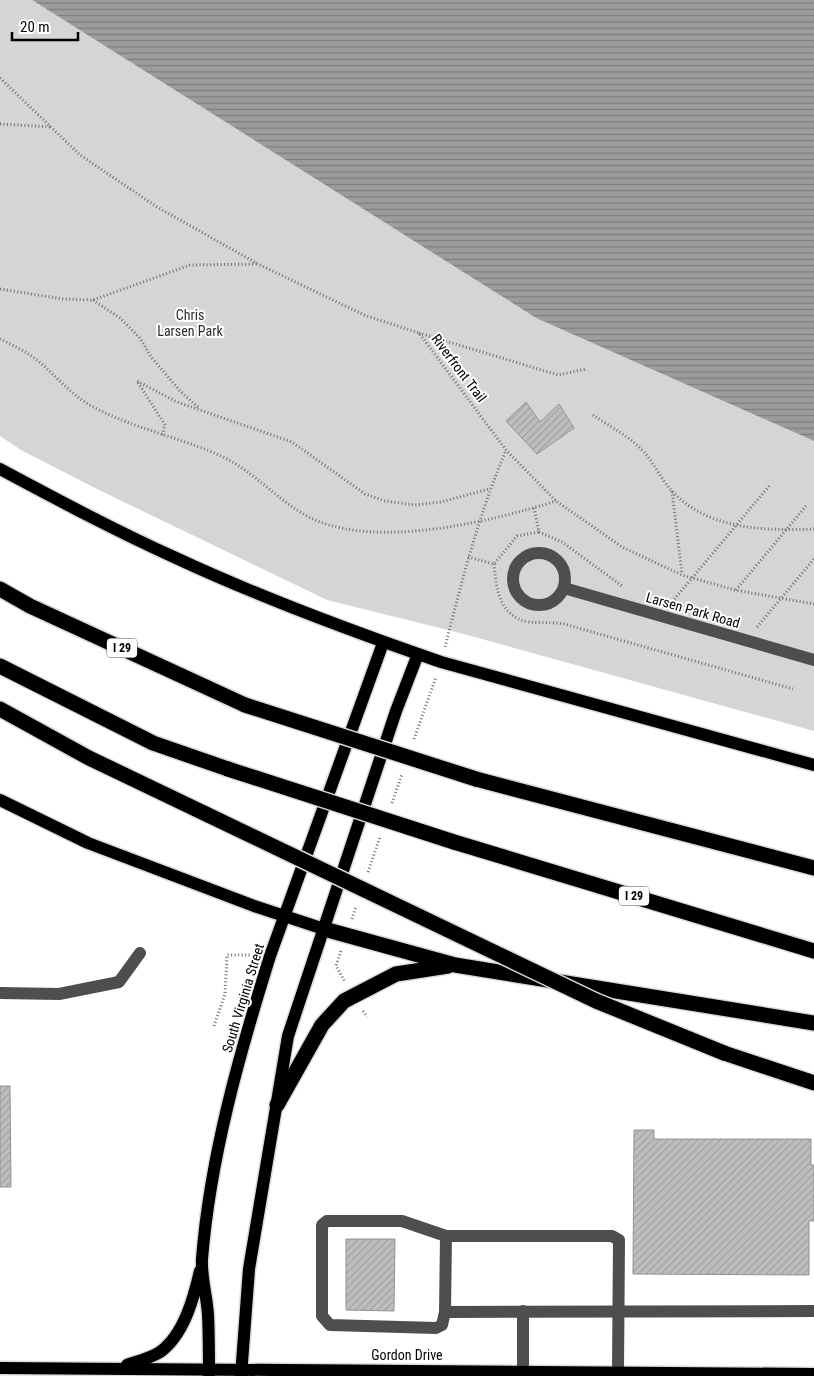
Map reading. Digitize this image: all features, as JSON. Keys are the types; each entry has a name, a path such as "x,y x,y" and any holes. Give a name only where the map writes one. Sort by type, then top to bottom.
{"highway":[{"name":"I 29","path":"0,589 30,606 245,705 476,779 814,868"},
{"name":"I 29","path":"0,666 153,743 454,842 814,951"},
{"path":"0,709 89,758 587,996 724,1053 814,1083"},
{"path":"324,929 455,965 814,1023"},
{"path":"278,1105 322,1025 344,1001 352,995 396,974 455,965"}],"main road":[{"path":"0,469 175,558 288,607 383,642 441,662 814,766"},
{"name":"South Virginia Street","path":"209,1372 208,1315 202,1261 210,1198 231,1094 255,1004 383,642"},
{"path":"241,1373 248,1269 265,1164 278,1105 288,1036 396,711 418,654"},
{"path":"0,800 88,843 324,929"},
{"path":"115,1368 161,1351 175,1335 195,1290 202,1261"},
{"name":"Gordon Drive","path":"0,1368 115,1368 241,1373 523,1371 814,1374"}],"street":[{"path":"531,554 547,554 555,558 564,572 564,588 553,601 545,604 528,602 516,590 514,573 518,565 531,554"},
{"name":"Larsen Park Road","path":"564,588 814,660"},
{"path":"0,993 59,994 119,982 140,953"},
{"path":"446,1236 446,1312 442,1325 436,1328 330,1325 322,1316 322,1225 326,1221 402,1220 446,1236 612,1236 619,1240 618,1310 622,1373"},
{"path":"446,1312 618,1310 814,1312"},
{"path":"523,1311 523,1371"}],"path":[{"name":"Riverfront Trail","path":"0,78 80,154 158,208 258,264 364,315 419,333 506,450 556,501 622,546 682,575 735,590 814,604"},
{"path":"0,124 52,127"},
{"path":"0,289 63,298 93,300 190,265 258,264"},
{"path":"93,300 120,318 133,330 152,358 180,392 201,410"},
{"path":"419,333 558,375 586,369"},
{"path":"0,339 31,356 86,402 118,420 223,456 258,480 283,502 315,520 350,530 378,534 403,533 480,520 556,501"},
{"path":"162,435 165,425 137,382 177,402 292,442 365,494 385,501 415,505 441,502 490,488"},
{"path":"593,415 642,449 672,491 695,508 736,526 759,530 814,529"},
{"path":"412,747 441,662 468,557 490,488 506,450"},
{"path":"672,602 770,485"},
{"path":"672,491 682,575"},
{"path":"735,590 806,506"},
{"path":"534,508 539,532"},
{"path":"626,589 562,542 539,532 518,536 494,564 496,591 501,604 512,614 528,622 564,624 793,689"},
{"path":"468,557 494,564"},
{"path":"757,628 814,559"},
{"path":"662,600 681,605"},
{"path":"747,625 765,630"},
{"path":"389,813 405,766"},
{"path":"366,879 382,832"},
{"path":"359,898 336,966 367,1017"}],"green space":[{"name":"Chris Larsen Park","path":"0,0 32,0 536,318 814,441 814,731 460,633 327,600 99,490 21,450 0,436"}],"shaded area":[{"path":"32,0 814,0 814,441 536,318"}],"building":[{"path":"526,402 540,422 559,404 574,428 537,454 506,421"},
{"path":"0,1086 10,1086 11,1187 0,1187"},
{"path":"634,1130 654,1130 654,1139 811,1139 811,1165 814,1165 814,1221 809,1221 809,1275 633,1274"},
{"path":"346,1239 395,1239 394,1311 346,1310"}]}
